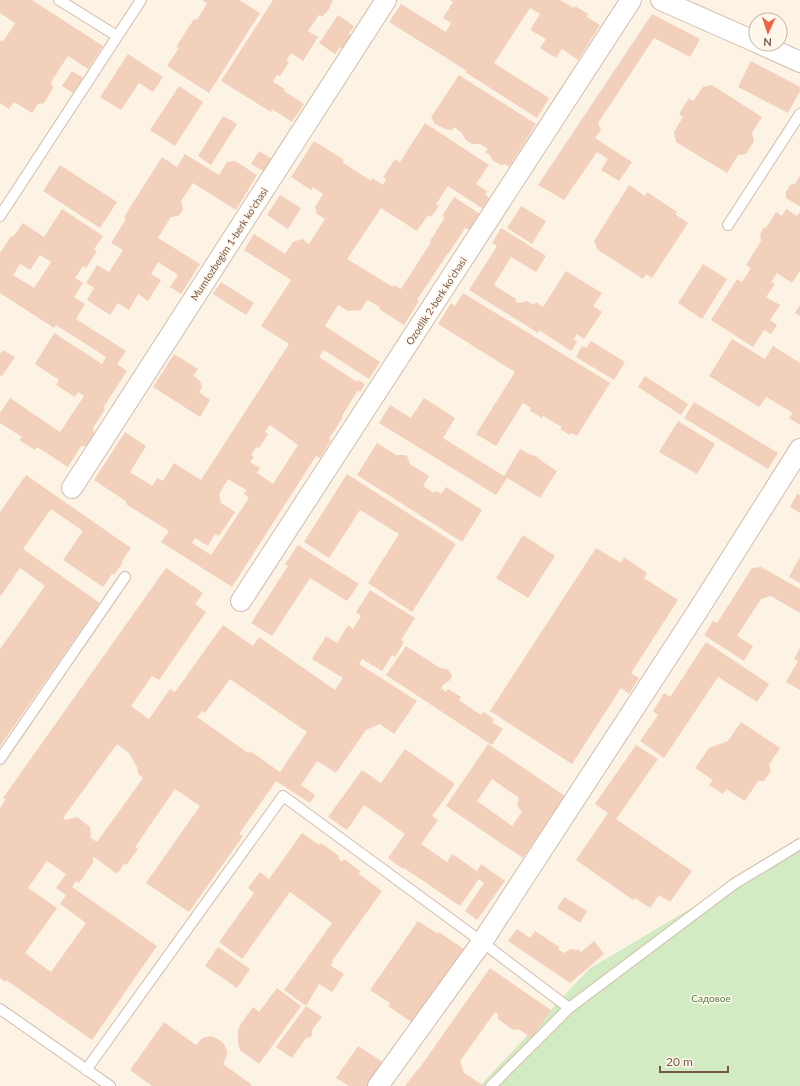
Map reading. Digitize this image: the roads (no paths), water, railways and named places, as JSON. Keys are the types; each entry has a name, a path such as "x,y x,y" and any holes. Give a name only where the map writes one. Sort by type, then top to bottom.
{"street":[{"name":"Mumtozbegim 1-berk koʻchasi","path":"72,488 386,0"},
{"name":"Ozodlik 2-berk koʻchasi","path":"241,601 631,0"},
{"path":"661,0 748,38"},
{"path":"778,52 800,62"},
{"path":"378,1086 482,942 697,612 800,449"}],"lane":[{"path":"59,0 117,36"},
{"path":"0,216 141,0"},
{"path":"728,225 800,114"},
{"path":"0,759 125,577"},
{"path":"86,1070 283,796 482,942 569,1008"},
{"path":"491,1086 569,1008 734,884 800,844"},
{"path":"0,1009 110,1086"}],"park label":[{"name":"Садовое","path":"711,998"}]}
